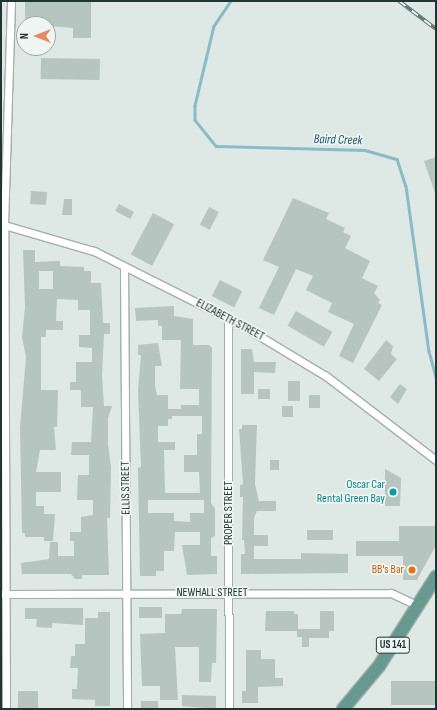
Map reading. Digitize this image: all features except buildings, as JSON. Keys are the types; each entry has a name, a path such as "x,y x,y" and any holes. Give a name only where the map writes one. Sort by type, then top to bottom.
{"main road":[{"name":"US 141","path":"343,709 378,666 419,606 436,576"}],"street":[{"path":"6,709 4,594 3,225 11,1"},
{"name":"ELIZABETH STREET","path":"3,225 94,251 228,318 326,376 436,460"},
{"name":"ELLIS STREET","path":"124,266 127,709"},
{"name":"PROPER STREET","path":"228,318 229,709"},
{"name":"NEWHALL STREET","path":"4,594 391,593 419,606"}],"waterway":[{"name":"Baird Creek","path":"231,1 214,26 195,106 195,120 216,146 365,150 397,159 406,186 429,351 436,378"}],"railway":[{"path":"399,1 436,29"}],"place":[{"name":"Oscar Car Rental Green Bay","path":"393,492"},
{"name":"BB's Bar","path":"412,570"}]}
